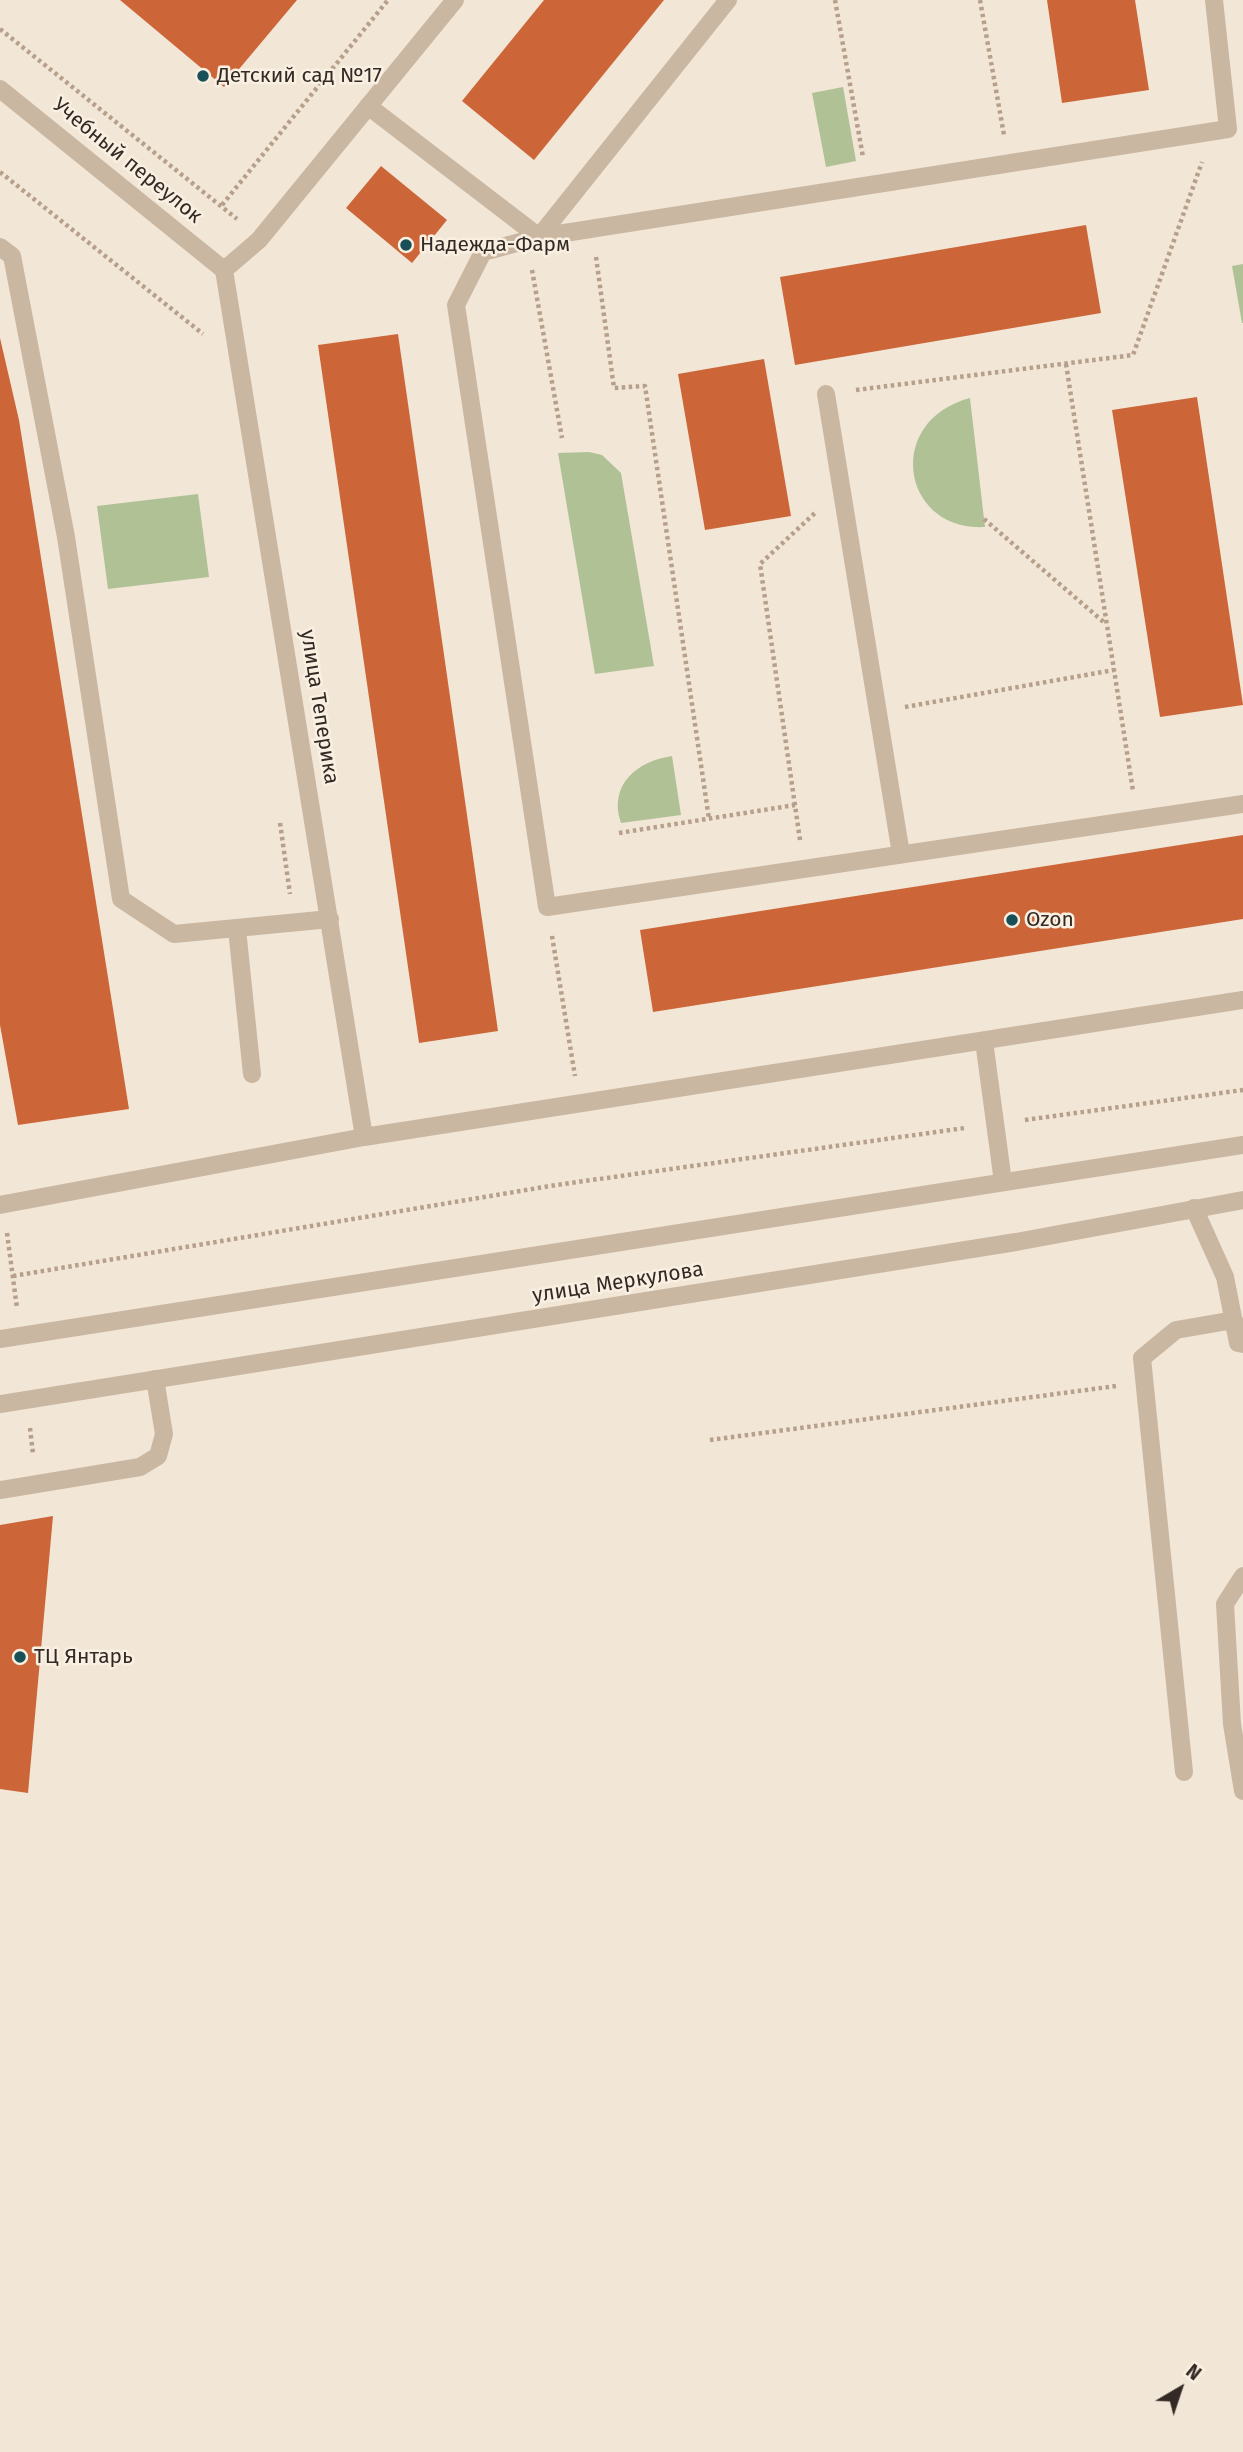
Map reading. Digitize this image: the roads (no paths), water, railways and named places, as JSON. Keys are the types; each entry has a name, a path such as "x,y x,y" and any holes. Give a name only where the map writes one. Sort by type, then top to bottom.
{"street":[{"path":"224,270 259,240 454,0"},
{"path":"533,238 728,0"},
{"path":"1214,0 1228,130 533,238 482,253 456,305 547,907 1243,804"},
{"name":"Учебный переулок","path":"0,89 224,270"},
{"path":"369,106 533,238"},
{"path":"0,247 12,256 66,537 121,899 174,934 330,919"},
{"name":"улица Теперика","path":"224,270 364,1137"},
{"path":"826,394 901,854"},
{"path":"237,929 252,1074"},
{"path":"1,1205 364,1137 1243,1000"},
{"path":"984,1041 1003,1182"},
{"name":"улица Меркулова","path":"0,1339 1243,1145"},
{"name":"улица Меркулова","path":"0,1404 1016,1242 1243,1200"},
{"path":"1194,1208 1224,1277 1238,1343 1243,1343"},
{"path":"1184,1772 1142,1357 1176,1330 1234,1320"},
{"path":"0,1490 140,1467 158,1456 164,1434 155,1380"},
{"path":"1243,1576 1225,1604 1232,1724 1243,1791"}],"place":[{"name":"Детский сад №17","path":"203,76"},
{"name":"Надежда-Фарм","path":"406,245"},
{"name":"Ozon","path":"1012,920"},
{"name":"ТЦ Янтарь","path":"20,1657"}]}
